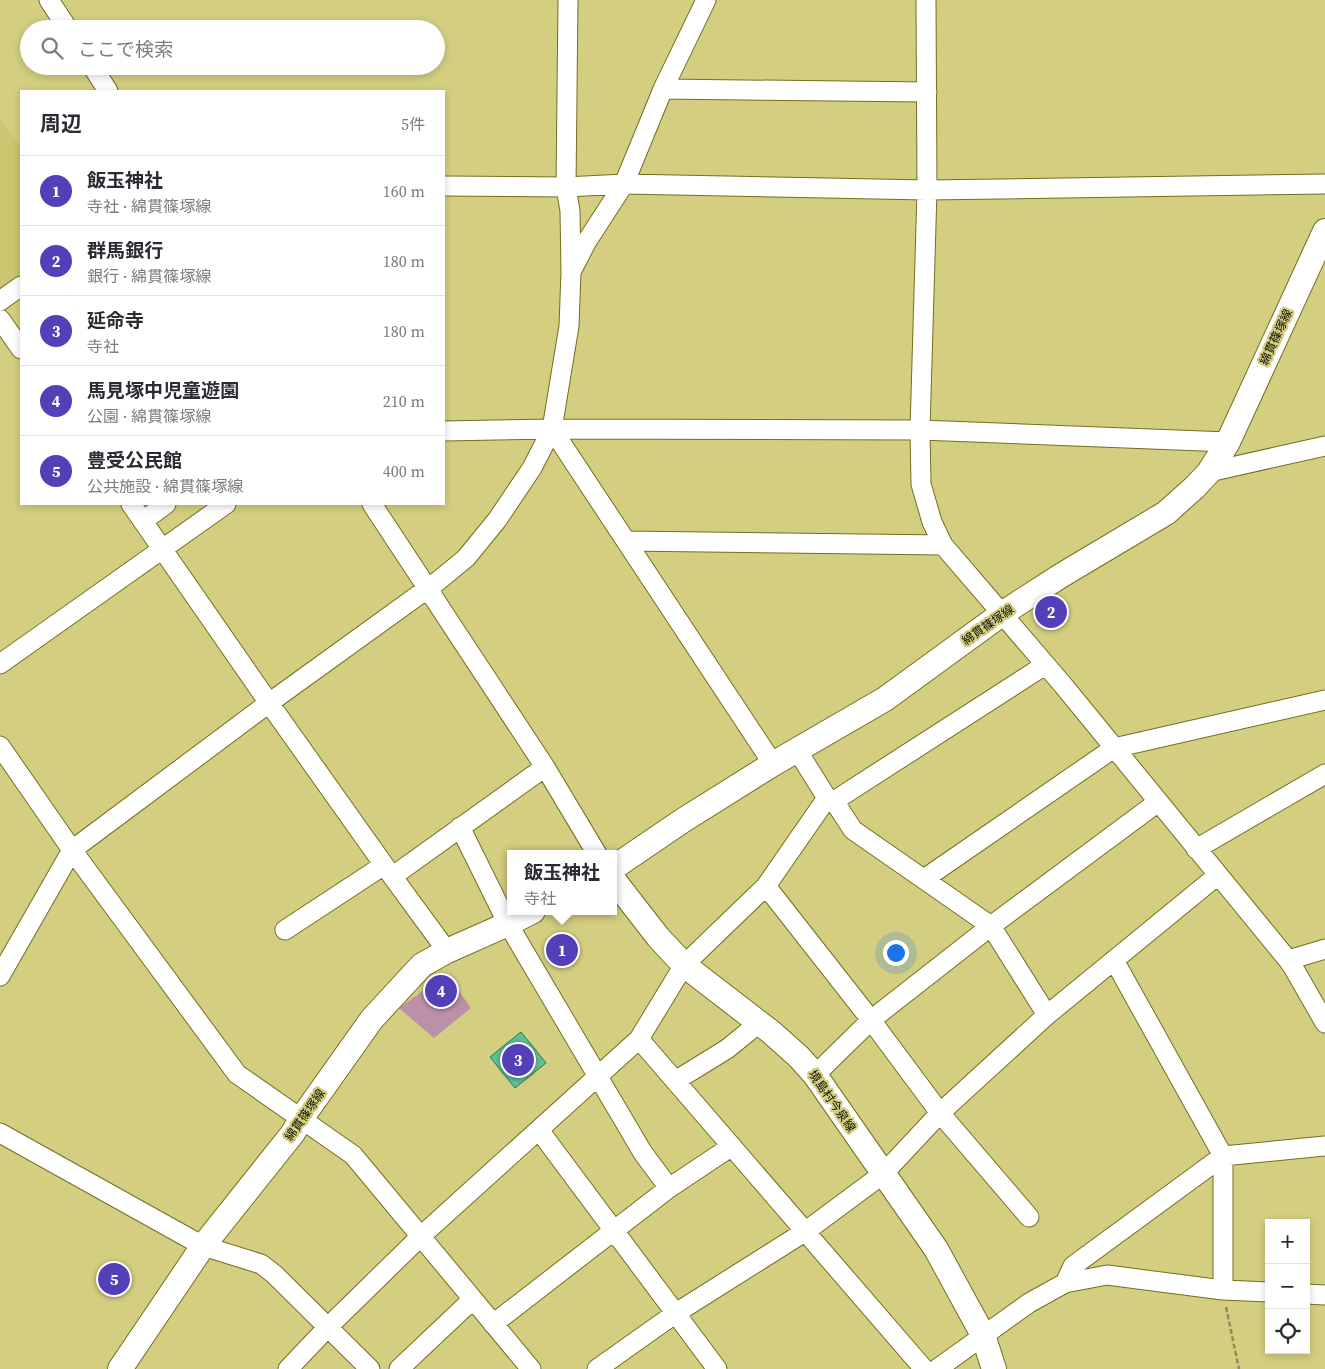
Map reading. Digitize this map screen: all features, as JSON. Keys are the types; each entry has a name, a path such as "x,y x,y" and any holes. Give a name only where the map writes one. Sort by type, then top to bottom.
{"main road":[{"name":"綿貫篠塚線","path":"617,865 682,821 773,764 885,699 1003,613 1062,575 1166,513 1209,472 1228,442 1325,231"},
{"name":"境島村今泉線","path":"617,884 658,937 684,965 759,1023 799,1057 815,1075 936,1249 983,1335 994,1369"},
{"name":"綿貫篠塚線","path":"120,1369 203,1246 293,1134 301,1119 372,1019 422,965 447,950 525,915"}],"street":[{"path":"50,0 62,20"},
{"path":"0,976 72,850 466,558 497,520 532,468 552,429 569,326 571,272 570,211 566,186 568,0"},
{"path":"571,272 587,240 624,184 663,89 706,0"},
{"path":"926,0 927,190 920,430 921,484 932,522 943,545 1003,613 1290,963 1325,1023"},
{"path":"98,75 107,90"},
{"path":"663,89 927,92"},
{"path":"445,186 624,184 927,190 1325,184"},
{"path":"0,301 20,287"},
{"path":"0,319 20,348"},
{"path":"552,429 773,764"},
{"path":"445,432 552,429 920,430 1228,442"},
{"path":"1209,472 1325,446"},
{"path":"131,505 388,871 447,950"},
{"path":"143,521 165,505"},
{"path":"0,664 225,505"},
{"path":"373,505 545,767 595,850"},
{"path":"626,541 943,545"},
{"path":"288,1369 420,1237 639,1039 684,965 766,886 831,800 1042,667"},
{"path":"924,879 1114,748 1325,700"},
{"path":"0,746 72,850 237,1074 353,1156 531,1369"},
{"path":"797,750 853,830 991,926 1046,1015"},
{"path":"285,930 460,827 545,767"},
{"path":"1196,849 1325,774"},
{"path":"815,1075 871,1020 991,926 1158,802"},
{"path":"460,827 508,924 643,1153 669,1188"},
{"path":"597,1369 676,1313 806,1231 883,1174 940,1113 1046,1015 1218,875"},
{"path":"766,886 871,1020 940,1113 1029,1217"},
{"path":"1290,963 1325,949"},
{"path":"1114,960 1224,1156 1223,1290"},
{"path":"675,1081 727,1049 759,1023"},
{"path":"639,1039 924,1369"},
{"path":"539,1130 717,1369"},
{"path":"0,1132 203,1246 261,1264 274,1274 370,1369"},
{"path":"493,1324 669,1188 732,1146"},
{"path":"1065,1283 1073,1266 1224,1156 1325,1146"},
{"path":"937,1369 1029,1302 1065,1283 1107,1275 1223,1290 1265,1292"},
{"path":"1310,1294 1325,1295"},
{"path":"399,1369 472,1300"}],"path":[{"path":"1223,1290 1239,1369"}],"shaded area":[{"path":"0,118 20,146 20,277 0,291"},
{"path":"447,974 471,1008 434,1038 399,1008"}],"building":[{"path":"560,933 575,960 564,966 549,939"},
{"path":"521,1032 546,1063 515,1088 490,1057"}],"place":[{"name":"群馬銀行","path":"1051,612"},
{"name":"飯玉神社","path":"562,950"},
{"name":"馬見塚中児童遊園","path":"441,991"},
{"name":"延命寺","path":"518,1060"},
{"name":"豊受公民館","path":"114,1279"}]}
